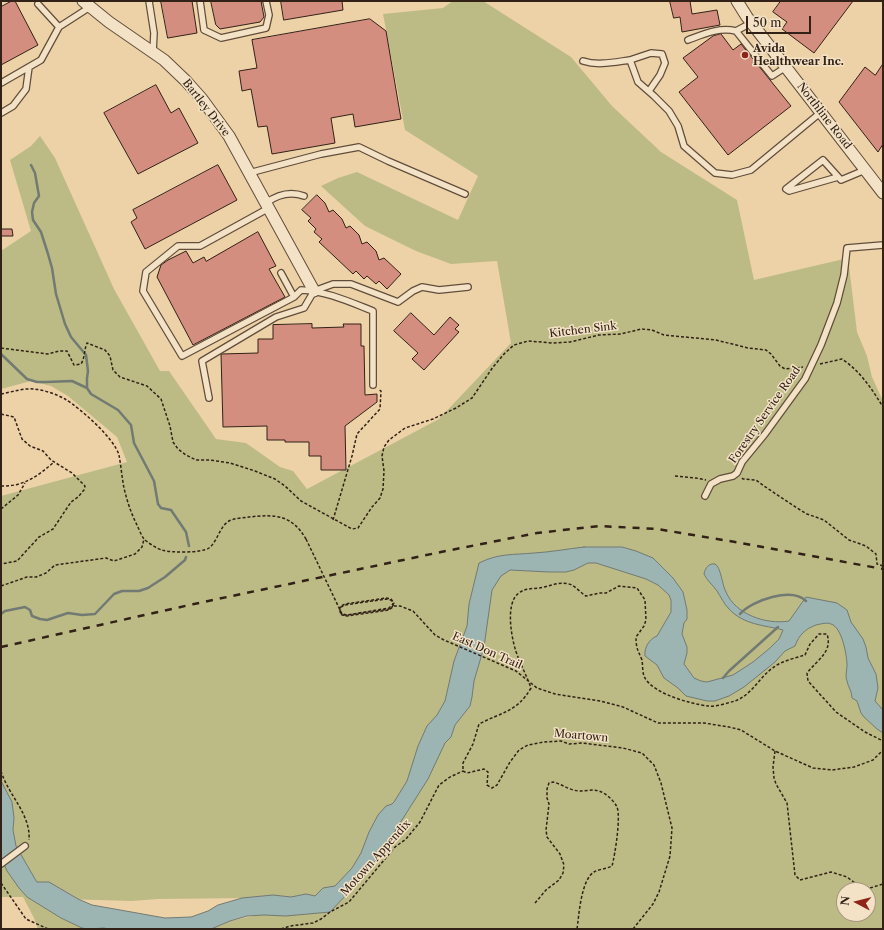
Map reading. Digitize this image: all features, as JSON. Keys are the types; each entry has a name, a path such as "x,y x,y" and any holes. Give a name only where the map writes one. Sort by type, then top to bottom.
{"street":[{"name":"Northline Road","path":"737,1 751,23 820,113 865,170 882,188"},
{"name":"Bartley Drive","path":"86,4 164,60 186,81 206,104 229,136 314,291"}],"lane":[{"path":"149,1 154,34 153,52"},
{"path":"200,1 204,30 221,38 266,28 269,15 266,1"},
{"path":"38,4 59,27"},
{"path":"1,83 41,60 59,27 86,4"},
{"path":"736,32 751,23"},
{"path":"688,40 716,30 729,30 736,32 772,76 786,67"},
{"path":"583,61 590,63 612,62 630,60 650,53 662,54 665,63 660,75 649,91"},
{"path":"630,60 638,82 669,111 678,126 684,146 715,173 732,175 751,170 820,113"},
{"path":"1,113 13,106 26,89 29,67"},
{"path":"249,173 359,147 465,194"},
{"path":"838,177 789,191 786,189 823,160 841,180 865,170"},
{"path":"304,196 295,193 282,194 272,198 267,206 200,246 178,246 146,272 143,291 182,356 294,297 301,290 314,291 345,300 373,311 373,385"},
{"name":"Forestry Service Road","path":"714,482 733,476 739,471 742,462 765,434 804,379 811,366 837,303 844,275 847,248 883,245"},
{"path":"281,273 294,297"},
{"path":"209,398 202,361 276,317 304,308 314,291 333,284 350,284 370,290 398,302 413,291 422,287 438,290 468,287"},
{"path":"705,496 710,486 714,482"},
{"path":"1,864 26,846"}],"path":[{"name":"Kitchen Sink","path":"333,520 352,529 358,528 380,498 383,489 382,456 384,447 389,440 405,428 433,419 464,404 472,398 505,353 514,345 528,341 553,343 570,342 599,335 621,334 641,329 652,330 664,335 716,340 748,348 766,350 780,366 785,369 811,366"},
{"path":"1,348 48,354 59,351 67,351 74,365 81,364 84,360 84,349 87,343 105,350 110,356 113,370 120,378 147,386 161,398 170,426 173,442 178,449 186,455 196,460 210,460 230,463 275,479 301,501 333,520 357,434 380,409 381,391 373,385"},
{"path":"811,366 842,360 859,373 883,407"},
{"path":"1,394 34,389 52,393 65,399 76,407 108,436 119,455 124,490 129,508 144,539 142,547 136,554 114,561 106,558 56,565 46,573 36,577 26,577 1,586"},
{"path":"1,414 14,417 22,439 30,446 43,451 54,462 72,473 85,486 84,490 78,497 71,502 53,529 39,537 17,561 1,564"},
{"path":"1,486 12,487 25,483 54,462"},
{"path":"739,471 739,474 743,479 756,480 807,514 824,520 849,540 866,546 876,554 877,564 883,566"},
{"path":"675,476 696,478 714,482"},
{"path":"1,509 18,495 25,483"},
{"name":"East Don Trail","path":"144,539 161,550 177,552 196,551 209,549 218,537 222,527 235,519 270,515 286,519 293,522 306,539 336,602 339,608 342,614 347,615 388,608 391,607 392,605 394,603 391,599 386,598 345,604 341,606 339,610 342,615 346,615 389,609 392,607 393,603 391,600 386,599 345,605 341,607 340,611 342,615 347,616 389,610 394,606 400,606 413,611 435,635 516,671 537,688 555,694 600,701 623,707 658,723 704,723 741,730 775,751 813,768 832,770 865,764 873,760 883,750"},
{"path":"463,771 463,763 473,744 479,724 506,713 522,701 531,688 517,656 511,630 510,615 517,593 524,590 555,584 571,585 586,596 606,593 619,586 637,588 645,600 646,620 644,626 636,637 638,654 641,659 645,677 651,685 666,694 682,700 708,706 717,706 743,696 779,664 805,655 810,644 819,634 827,634 829,645 824,654 807,673 808,682 836,712 865,732 883,741"},
{"name":"Moartown","path":"463,771 467,773 484,769 488,772 487,786 492,788 497,784 519,750 528,745 544,742 561,741 569,744 582,743 623,748 642,753 654,765 661,783 672,828 670,856 659,892 653,904 633,929"},
{"path":"775,751 773,767 774,778 787,803 795,875 800,880 831,872 847,877 859,886 870,888 883,884"},
{"path":"1,771 4,780 27,821 30,832 29,842 26,846"},
{"name":"Motown Appendix","path":"281,929 290,926 313,923 349,902 395,847 406,839 420,822 439,785 450,777 463,771"},
{"path":"535,903 546,890 559,880 563,874 564,865 560,854 547,838 546,830 549,804 547,789 549,783 553,782 569,789 580,791 599,791 608,796 617,808 618,822 615,856 612,866 605,870 595,872 588,877 584,887 577,929"},
{"path":"1,883 26,919 48,929"}],"shaded area":[{"path":"453,1 483,1 571,57 612,106 661,152 737,200 754,280 848,258 857,332 867,356 872,377 883,401 883,929 211,929 230,921 253,916 248,898 158,899 131,901 30,898 67,921 88,929 38,929 23,897 1,897 1,496 127,462 117,437 68,396 51,386 31,381 1,389 1,251 31,231 10,160 31,146 40,136 55,158 114,289 160,371 169,371 216,439 246,443 280,467 293,471 307,489 439,419 511,343 497,261 451,264 416,251 365,226 321,186 338,178 357,172 458,220 478,176 405,130 383,14 443,8"}],"water":[{"path":"584,547 622,547 636,551 653,558 673,578 683,592 687,610 687,619 684,623 682,634 687,647 684,664 694,678 701,681 707,682 733,675 753,662 770,648 779,639 783,630 754,624 741,618 727,607 704,574 709,565 715,564 717,566 730,600 744,612 761,619 780,622 789,621 806,597 837,603 847,610 851,622 863,639 868,658 876,674 878,688 875,701 883,710 883,733 864,717 857,701 852,698 846,679 847,661 845,649 838,630 831,624 816,625 809,628 798,639 795,646 785,651 775,662 744,687 729,696 715,701 707,701 686,696 664,678 657,665 645,656 645,650 648,644 657,636 671,612 671,600 669,595 658,585 646,579 596,563 588,563 566,572 510,570 501,576 492,590 484,647 474,681 470,706 455,725 451,737 445,743 428,779 381,853 365,875 330,912 286,916 247,916 211,929 88,929 82,928 61,918 27,897 7,871 1,857 1,781 12,802 14,818 13,830 16,846 37,882 49,882 78,899 92,905 165,918 191,917 208,911 218,905 242,898 273,895 291,897 306,894 315,896 323,888 335,886 352,868 361,853 369,832 378,815 386,806 394,802 407,781 418,746 427,726 437,715 445,701 454,661 467,626 469,604 479,563 500,556 513,554 547,552"}],"building":[{"path":"15,1 38,45 1,65 1,7"},
{"path":"161,1 192,1 197,33 168,38"},
{"path":"211,1 261,1 264,17 260,22 220,29 216,25"},
{"path":"281,1 342,1 343,10 284,20"},
{"path":"670,1 690,1 692,14 717,10 720,25 682,32 680,17 674,18"},
{"path":"781,1 853,1 814,53 782,29 787,22 773,12"},
{"path":"370,19 386,31 401,119 355,127 353,114 331,118 335,143 272,154 267,126 258,127 251,89 242,91 239,71 257,68 252,40"},
{"path":"721,34 733,50 741,44 791,106 728,155 679,92 698,77 683,58 713,36"},
{"path":"883,64 883,144 878,152 839,102 865,67 875,75"},
{"path":"156,85 171,113 179,108 198,143 138,174 104,113"},
{"path":"218,165 237,200 145,249 131,222 137,218 133,210"},
{"path":"317,195 325,203 329,212 333,210 342,219 346,228 350,226 359,235 362,244 367,242 376,251 379,260 384,258 401,274 387,289 379,281 376,284 367,276 364,279 356,271 353,274 319,242 322,239 314,232 316,229 308,221 311,218 302,210"},
{"path":"1,229 12,229 13,236 1,236"},
{"path":"258,232 276,266 269,269 285,297 193,345 157,277 161,265 186,251 193,263 204,257 206,261"},
{"path":"411,313 434,335 450,317 459,325 455,329 459,332 424,370 412,359 418,353 394,331"},
{"path":"312,324 312,328 344,327 343,324 361,324 361,346 364,346 365,395 377,394 377,402 345,426 346,470 321,470 321,456 309,456 309,442 267,440 267,426 223,427 221,354 258,353 258,339 273,339 273,325"}],"waterway":[{"path":"31,165 35,173 39,196 34,203 32,212 33,220 41,232 48,254 56,294 65,324 71,337 86,355 88,371 87,388 91,394 118,410 131,425 134,443 154,481 158,504 161,508 171,510 186,532 189,546"},
{"path":"1,354 27,379 37,382 72,381 87,388"},
{"path":"1,614 5,611 25,607 30,610 32,616 47,620 68,613 82,615 95,614 114,594 122,591 139,591 148,588 165,577 185,560 186,557"},
{"path":"740,614 753,604 782,595 800,597 806,601"},
{"path":"723,678 778,627"}],"railway":[{"path":"1,647 194,604 441,552 537,533 599,526 657,529 883,569"}],"place":[{"name":"Avida Healthwear Inc.","path":"745,55"}]}
